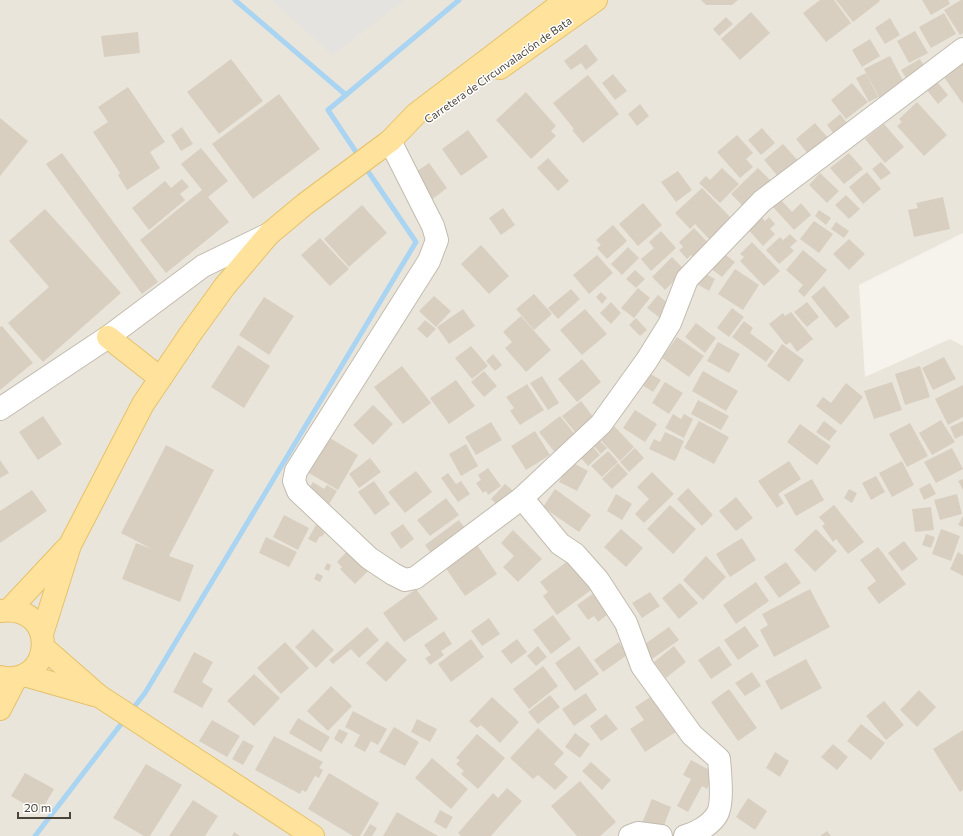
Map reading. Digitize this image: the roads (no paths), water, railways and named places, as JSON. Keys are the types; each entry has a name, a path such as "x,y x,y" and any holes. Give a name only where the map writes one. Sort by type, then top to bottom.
{"main road":[{"name":"Carretera de Circunvalación de Bata","path":"389,141 416,114 566,0"},
{"name":"Carretera de Circunvalación de Bata","path":"13,676 31,670 37,664 42,655 43,640 70,545 143,404 225,286 269,234 305,204 389,141 422,123 596,0"},
{"path":"108,337 160,378"},
{"name":"Carretera de Circunvalación de Bata","path":"5,611 70,545"},
{"path":"5,611 20,612 29,616 37,624 43,640 106,700 313,836"},
{"path":"0,709 13,676 106,700"}],"street":[{"path":"389,141 433,226 437,240 429,261 296,471 294,481 298,491 369,558 405,580 415,578 522,498 601,424 647,360 670,323 687,279 762,201 963,49"},
{"path":"0,409 108,337 203,266 269,234"},
{"path":"522,498 560,544 575,554 598,580 626,624 642,666 692,735 719,760 722,791 717,815 701,830 685,836"},
{"path":"630,836 638,833 661,836"}],"waterway":[{"path":"235,0 346,95"},
{"path":"360,158 328,110 459,0"},
{"path":"131,711 145,693 416,242 365,167"},
{"path":"35,836 125,719"}]}
